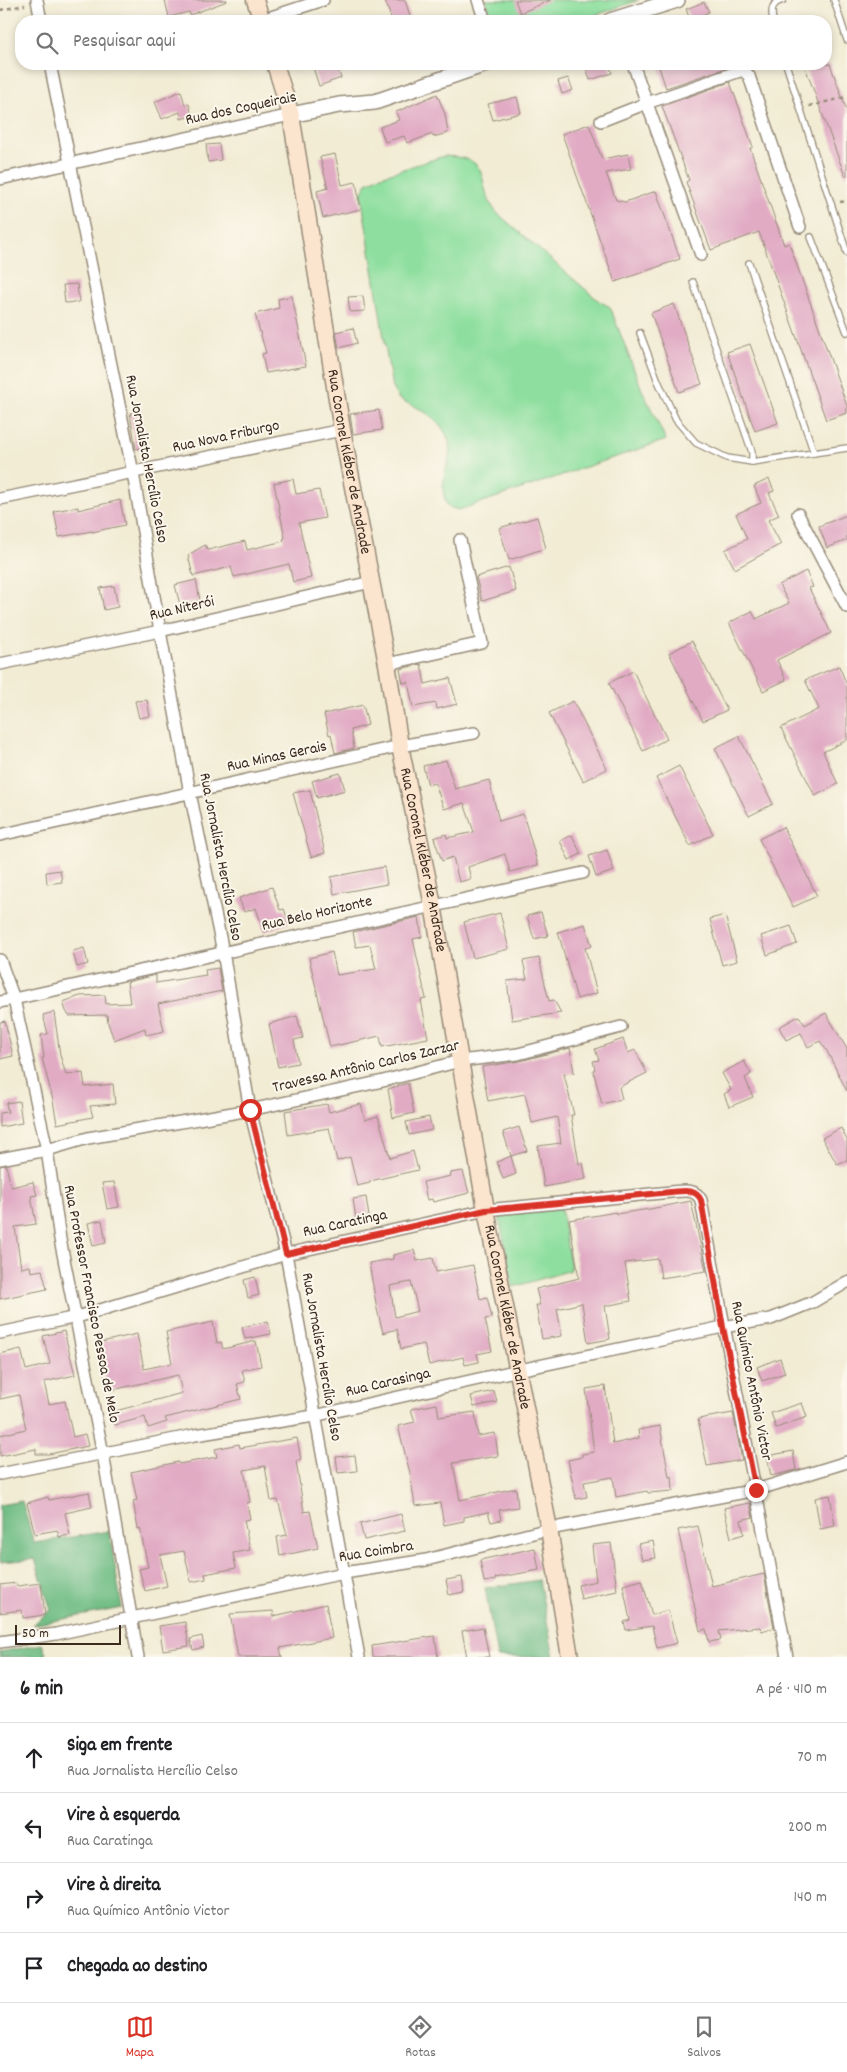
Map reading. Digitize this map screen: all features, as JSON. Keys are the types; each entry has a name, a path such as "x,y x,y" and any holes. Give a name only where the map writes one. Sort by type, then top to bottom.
{"main road":[{"path":"255,0 260,15"},
{"name":"Rua Coronel Kléber de Andrade","path":"277,70 291,115 342,430 387,664 400,746 433,905 486,1210 549,1528 570,1657"}],"street":[{"path":"279,15 323,0"},
{"path":"478,0 483,15"},
{"path":"633,15 677,0"},
{"path":"40,1 41,15"},
{"name":"Rua Jornalista Hercílio Celso","path":"51,70 133,473 160,631 190,793 223,952 250,1110 286,1254 359,1657"},
{"name":"Rua dos Coqueirais","path":"0,179 291,115 340,105 375,102 468,70"},
{"path":"635,70 701,254"},
{"path":"601,122 647,103 743,70 749,76 800,227"},
{"name":"Rua Nova Friburgo","path":"0,499 342,430"},
{"path":"798,514 847,607"},
{"path":"387,664 482,643 460,540"},
{"name":"Rua Niterói","path":"0,664 160,631 371,582"},
{"name":"Rua Minas Gerais","path":"0,834 400,746 474,733"},
{"name":"Rua Belo Horizonte","path":"0,1002 583,873"},
{"name":"Rua Professor Francisco Pessoa de Melo","path":"0,960 14,999 47,1150 60,1239 103,1454 133,1618 138,1657"},
{"name":"Travessa Antônio Carlos Zarzar","path":"0,1159 47,1150 88,1138 250,1110 383,1081 460,1061 518,1054 621,1027"},
{"name":"Rua Caratinga","path":"0,1333 76,1317 286,1254 486,1210 692,1191 701,1200"},
{"name":"Rua Químico Antônio Victor","path":"701,1200 723,1327 756,1490 784,1656"},
{"name":"Rua Carasinga","path":"0,1474 195,1435 314,1416 723,1327 771,1320 813,1302 847,1282"},
{"name":"Rua Coimbra","path":"0,1642 56,1634 344,1573 426,1560 549,1528 756,1490 847,1462"}],"lane":[{"path":"773,15 772,7 774,3 783,0"},
{"path":"834,0 847,40"},
{"path":"788,70 847,253"},
{"path":"811,237 847,332"},
{"path":"749,263 814,453"},
{"path":"692,282 752,452 752,462"},
{"path":"640,333 658,381 676,420 696,443 727,458 752,462 847,448"}],"path":[{"path":"0,10 40,1"},
{"path":"800,108 847,97"}],"green space":[{"path":"486,0 639,0 596,15 491,15"},
{"path":"444,156 472,161 478,167 490,202 497,213 599,301 610,307 642,390 666,440 459,510 448,507 443,488 450,447 448,439 438,423 428,414 398,398 392,388 361,194 367,183 378,177"},
{"path":"561,1208 571,1270 513,1287 499,1216"},
{"path":"22,1501 34,1543 109,1531 122,1608 32,1625 51,1610 35,1559 0,1562 0,1505"},
{"path":"539,1580 554,1657 497,1657 485,1588"},
{"path":"42,1644 46,1654 40,1657 0,1657 0,1652"}],"building":[{"path":"165,0 227,0 190,15 189,12 169,15"},
{"path":"385,0 405,0 410,15 390,15"},
{"path":"515,0 551,0 520,13"},
{"path":"704,2 709,12 702,15 688,15 686,9"},
{"path":"314,70 338,70 341,78 319,86"},
{"path":"587,70 611,70 612,73 590,80"},
{"path":"660,70 720,70 666,88"},
{"path":"806,70 832,70 847,111 847,176 845,176"},
{"path":"568,78 573,90 562,94 558,81"},
{"path":"730,82 753,147 750,148 784,245 789,243 847,406 847,413 826,420 759,232 711,250 686,182 689,180 662,106"},
{"path":"181,91 185,105 189,104 192,116 181,119 180,112 162,119 155,102"},
{"path":"437,94 445,114 448,133 433,137 433,134 407,143 404,136 385,142 380,127 399,120 396,112"},
{"path":"517,97 521,113 493,120 488,104"},
{"path":"589,124 602,159 628,154 631,169 606,173 616,200 625,202 656,191 680,259 615,282 562,134"},
{"path":"219,144 221,160 208,162 206,145"},
{"path":"335,154 342,185 356,182 361,209 323,218 317,191 328,188 320,157"},
{"path":"77,284 79,302 65,303 63,285"},
{"path":"292,296 306,366 266,373 262,354 266,353 255,314 279,308 278,299"},
{"path":"363,296 365,311 350,312 348,297"},
{"path":"674,304 702,384 679,392 651,313"},
{"path":"353,328 357,343 339,348 336,332"},
{"path":"750,344 778,423 755,431 727,352"},
{"path":"379,410 382,430 353,434 350,414"},
{"path":"141,411 146,448 136,449 130,413"},
{"path":"293,479 296,494 319,490 325,518 299,523 311,578 293,582 289,564 234,577 231,567 193,576 188,555 205,545 208,550 245,541 247,550 284,541 274,483"},
{"path":"769,479 774,491 769,493 779,515 768,520 781,544 735,569 725,550 747,539 736,514 761,503 754,486"},
{"path":"120,500 125,525 59,537 54,511 78,507 78,510"},
{"path":"847,515 847,540 827,548 819,526"},
{"path":"537,517 546,548 509,560 499,528"},
{"path":"509,567 516,591 482,601 476,577"},
{"path":"806,571 813,587 809,588 831,633 777,660 786,680 763,691 729,623 752,611 756,619 789,603 779,585"},
{"path":"196,580 200,600 180,605 175,585"},
{"path":"114,586 118,607 104,610 100,588"},
{"path":"692,641 727,710 703,721 669,653"},
{"path":"421,664 425,684 450,678 457,704 437,709 436,703 413,707 408,682 403,683 400,669"},
{"path":"839,666 847,685 847,740 823,752 838,784 815,796 781,728 819,709 805,680"},
{"path":"633,671 667,739 643,751 609,683"},
{"path":"147,700 150,716 139,718 135,701"},
{"path":"573,701 607,769 583,781 549,713"},
{"path":"363,705 368,725 351,730 354,748 335,753 324,714"},
{"path":"739,736 773,804 749,816 715,748"},
{"path":"446,760 455,789 489,780 499,821 523,814 538,865 510,872 505,854 468,867 471,879 459,882 453,857 442,861 434,838 446,834 447,838 474,832 464,803 444,809 435,783 428,785 423,766"},
{"path":"679,766 713,834 690,846 656,778"},
{"path":"340,773 345,790 317,798 312,781"},
{"path":"310,790 325,853 311,857 293,793"},
{"path":"783,827 817,896 793,907 759,839"},
{"path":"572,835 581,854 569,860 560,841"},
{"path":"607,850 614,871 596,877 589,856"},
{"path":"384,867 387,884 334,894 331,877"},
{"path":"60,870 62,882 47,884 46,872"},
{"path":"272,887 280,910 284,909 289,923 264,932 256,908 244,912 239,898"},
{"path":"541,912 548,936 534,939 527,916"},
{"path":"500,913 509,949 473,958 464,922"},
{"path":"725,915 737,961 722,965 710,919"},
{"path":"419,917 422,937 413,939 426,999 421,1000 428,1038 382,1047 380,1036 330,1047 309,958 332,952 337,975 376,969 370,945 356,947 353,932"},
{"path":"585,924 592,946 585,948 597,993 577,999 558,932"},
{"path":"791,926 797,944 767,955 761,936"},
{"path":"84,948 88,964 77,967 73,951"},
{"path":"539,958 549,1001 554,1000 561,1013 512,1020 507,981 527,979 523,961"},
{"path":"218,968 222,991 158,1004 164,1031 146,1035 145,1028 114,1040 107,1015 69,1016 63,1002 80,996 105,995 106,1004 130,1003 127,982 156,975 156,983 206,975 205,970"},
{"path":"54,1012 60,1055 66,1075 83,1073 85,1087 113,1084 115,1104 90,1106 93,1117 57,1124 42,1058 44,1058 41,1035 48,1034 43,1015"},
{"path":"826,1013 847,1049 847,1091 820,1041 808,1047 801,1033 786,1040 779,1027 799,1016 805,1025"},
{"path":"297,1016 303,1038 294,1040 298,1063 278,1067 269,1024"},
{"path":"5,1021 13,1056 0,1059 0,1022"},
{"path":"623,1039 628,1053 635,1050 647,1073 619,1087 622,1099 602,1104 593,1070 595,1069 593,1061 599,1060 595,1049"},
{"path":"570,1048 574,1073 564,1074 574,1115 571,1115 579,1164 583,1163 586,1179 544,1187 538,1146 561,1143 557,1117 532,1123 525,1094 488,1101 482,1067 520,1061"},
{"path":"744,1061 751,1074 745,1078 753,1097 729,1107 724,1094 731,1090 722,1073"},
{"path":"408,1083 414,1113 393,1118 388,1089"},
{"path":"19,1101 22,1123 0,1127 0,1113 8,1112 6,1103"},
{"path":"327,1104 329,1112 361,1104 365,1120 378,1116 390,1158 413,1151 418,1170 370,1181 370,1183 357,1186 350,1157 337,1161 329,1128 288,1135 285,1111"},
{"path":"429,1117 432,1130 409,1135 406,1122"},
{"path":"519,1127 527,1151 511,1156 503,1132"},
{"path":"841,1128 847,1140 847,1160 837,1164 822,1138"},
{"path":"511,1156 516,1174 503,1179 497,1162"},
{"path":"6,1165 11,1187 33,1182 37,1195 31,1196 36,1224 15,1227 21,1268 30,1266 31,1272 42,1270 47,1289 0,1299 0,1166"},
{"path":"463,1171 469,1193 433,1202 432,1199 427,1200 423,1182 451,1176 450,1173"},
{"path":"114,1182 119,1207 107,1209 102,1183"},
{"path":"366,1197 369,1217 356,1219 353,1199"},
{"path":"691,1201 706,1271 661,1278 658,1259 625,1263 631,1301 605,1306 610,1339 588,1343 582,1303 557,1309 562,1336 542,1339 536,1305 540,1305 536,1289 579,1278 569,1220 616,1212 616,1214 650,1209"},
{"path":"102,1220 106,1243 93,1246 88,1223"},
{"path":"414,1250 417,1261 433,1258 436,1272 473,1265 480,1299 487,1297 492,1318 485,1319 492,1351 477,1354 479,1362 465,1365 463,1357 429,1365 424,1344 401,1349 397,1329 383,1333 369,1263 393,1259 393,1255","holes":["411,1282 418,1311 395,1317 390,1286"]},
{"path":"255,1277 259,1295 248,1298 244,1280"},
{"path":"268,1321 271,1334 245,1339 242,1327"},
{"path":"213,1322 217,1343 221,1342 223,1349 256,1341 261,1366 242,1370 245,1382 237,1384 241,1399 165,1418 167,1422 148,1428 145,1417 115,1425 112,1412 182,1393 178,1375 108,1391 97,1343 137,1334 144,1369 172,1363 166,1332"},
{"path":"64,1331 75,1375 44,1382 49,1404 65,1401 73,1437 85,1434 88,1446 49,1454 36,1454 36,1449 0,1456 0,1435 26,1429 19,1395 0,1399 0,1354 21,1349 26,1370 50,1364 43,1336"},
{"path":"780,1358 785,1373 762,1381 757,1367"},
{"path":"605,1386 613,1444 639,1438 638,1430 660,1426 669,1477 672,1476 673,1491 648,1493 647,1491 616,1497 613,1477 584,1482 587,1497 576,1499 568,1460 582,1457 582,1454 594,1452 586,1389"},
{"path":"494,1391 497,1402 474,1407 471,1396"},
{"path":"802,1403 807,1417 776,1428 771,1413"},
{"path":"437,1404 439,1417 475,1412 478,1436 495,1433 498,1456 453,1463 460,1500 516,1488 518,1507 499,1510 501,1520 491,1522 488,1512 464,1517 464,1521 444,1525 440,1503 415,1506 410,1473 398,1426 415,1422 411,1409"},
{"path":"733,1413 742,1460 707,1466 698,1419"},
{"path":"297,1438 301,1460 296,1461 304,1512 310,1511 318,1548 280,1556 277,1537 287,1535 278,1500 271,1501 265,1466 244,1470 250,1502 247,1503 250,1519 244,1520 250,1550 233,1553 236,1568 205,1574 206,1579 191,1582 184,1551 160,1555 167,1586 145,1591 139,1569 148,1567 140,1528 138,1529 133,1501 137,1500 131,1472 178,1462 179,1464 217,1457 215,1449 239,1444 240,1448"},
{"path":"793,1451 796,1470 771,1476 767,1456"},
{"path":"355,1455 357,1471 338,1473 336,1457"},
{"path":"89,1492 92,1507 65,1513 70,1535 59,1537 57,1530 35,1534 27,1503 48,1497 49,1500"},
{"path":"830,1495 835,1526 820,1529 815,1498"},
{"path":"750,1503 753,1517 741,1520 744,1534 731,1538 724,1508"},
{"path":"401,1514 405,1531 364,1540 360,1524"},
{"path":"698,1526 712,1586 764,1574 774,1628 761,1631 760,1627 719,1631 721,1640 709,1642 706,1629 700,1631 678,1530"},
{"path":"653,1541 656,1558 642,1560 638,1544"},
{"path":"611,1543 617,1591 581,1599 578,1585 596,1581 592,1545"},
{"path":"535,1548 539,1570 495,1578 496,1580 484,1582 480,1560"},
{"path":"462,1577 464,1592 449,1595 446,1580"},
{"path":"642,1580 652,1615 668,1610 677,1643 657,1648 652,1626 626,1630 624,1622 630,1620 623,1585"},
{"path":"16,1583 17,1586 41,1583 45,1615 23,1618 22,1610 0,1613 0,1585"},
{"path":"326,1604 332,1638 280,1648 282,1657 238,1657 230,1614 273,1611 274,1616"},
{"path":"185,1622 189,1646 163,1650 159,1626"},
{"path":"483,1627 489,1657 467,1657 462,1631"},
{"path":"202,1636 204,1647 193,1650 190,1639"},
{"path":"435,1636 438,1657 373,1657 372,1646"}],"route":[{"path":"250,1110 286,1254 486,1210 671,1192 692,1191 698,1195 701,1200 723,1327 756,1490"}]}
